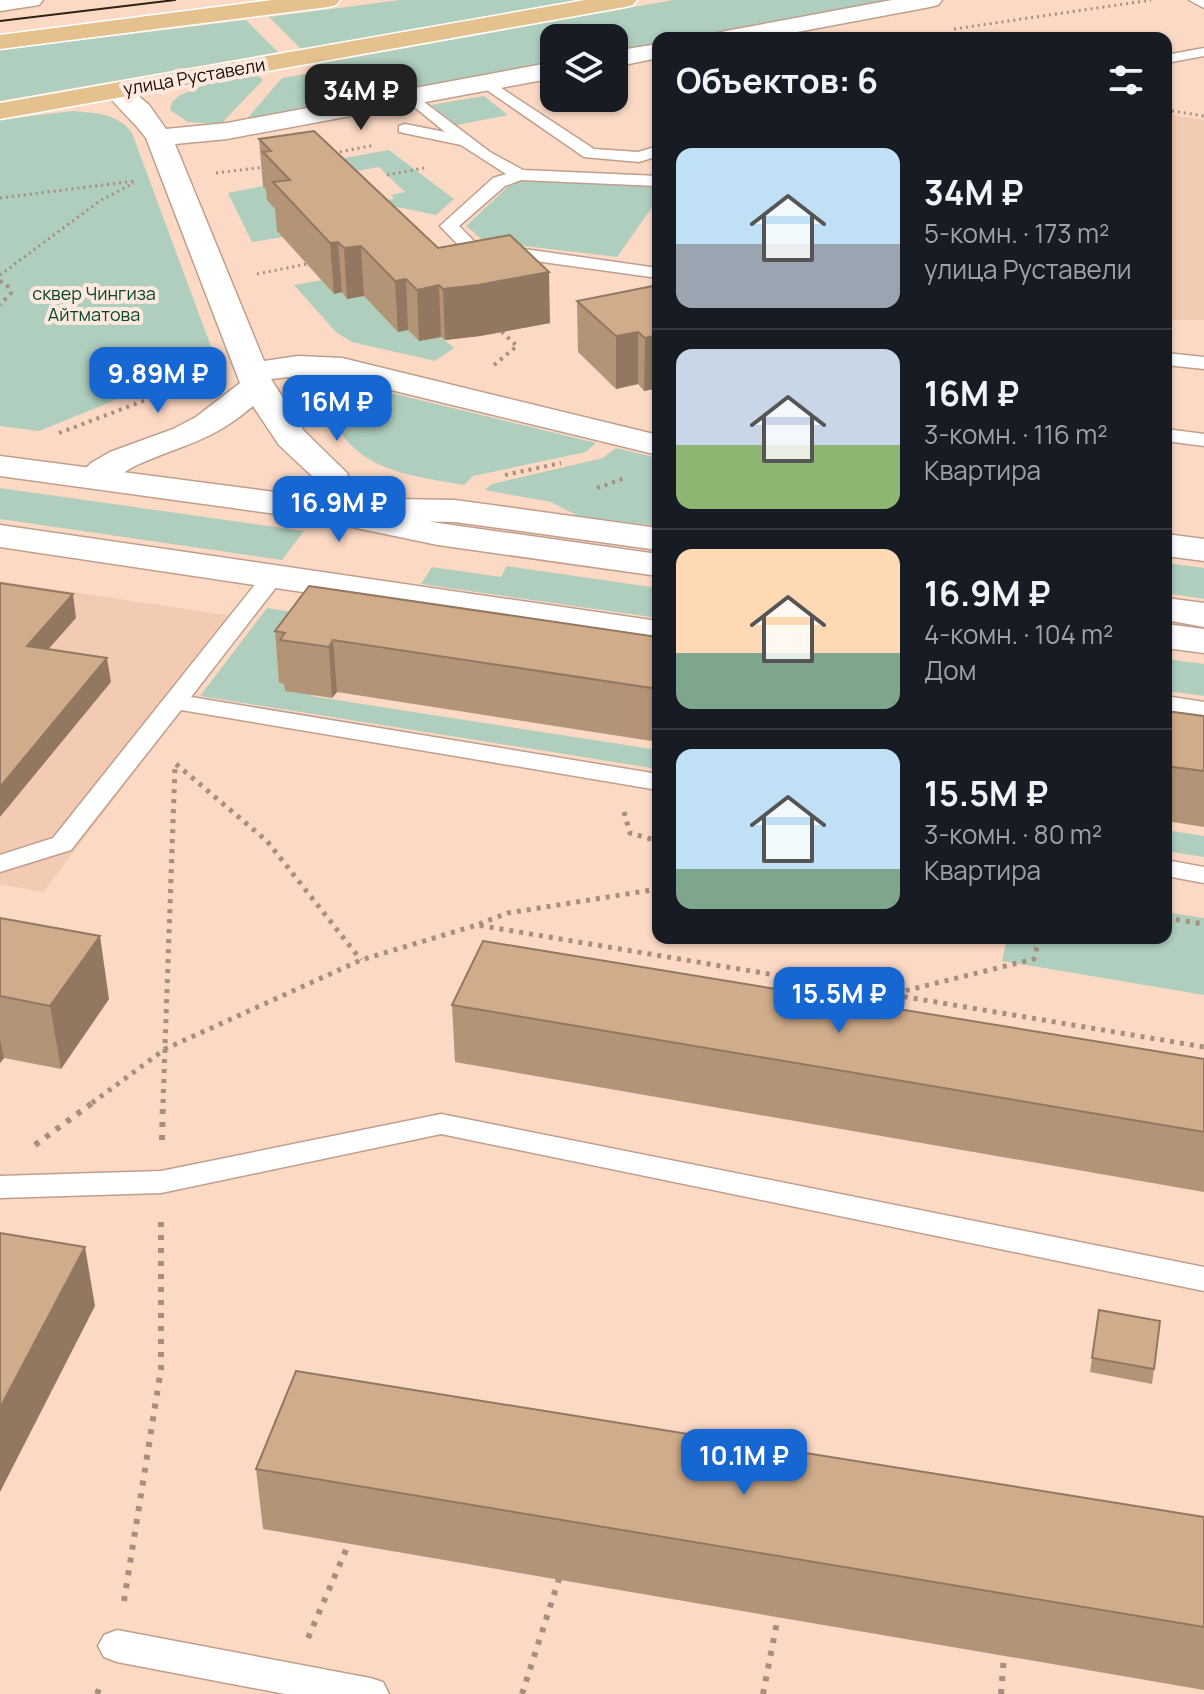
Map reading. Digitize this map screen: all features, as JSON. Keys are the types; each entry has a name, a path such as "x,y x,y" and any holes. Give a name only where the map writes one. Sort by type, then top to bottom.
{"main road":[{"path":"0,42 328,0"},
{"name":"улица Руставели","path":"0,111 625,0"}],"street":[{"path":"0,4 31,0"},
{"path":"758,32 930,0"},
{"path":"628,56 652,52"},
{"path":"159,138 227,131 540,73"},
{"path":"117,90 140,111 159,138 254,378 291,438 330,474 313,508"},
{"path":"94,478 112,462 175,440 209,424 254,378 298,366 342,368 652,444"},
{"path":"0,466 313,508 438,534 652,564"},
{"path":"313,508 455,511 652,538"},
{"path":"0,536 652,632"},
{"path":"1172,546 1204,550"},
{"path":"1172,610 1204,615"},
{"path":"1172,637 1204,641"},
{"path":"1172,709 1204,714"}],"lane":[{"path":"1196,0 1204,4"},
{"path":"1172,58 1204,52"},
{"path":"486,83 590,154 639,157 652,153"},
{"path":"411,97 484,155 520,175"},
{"path":"405,129 466,140"},
{"path":"652,181 520,175 499,182 449,226 470,247 652,272"},
{"path":"626,267 652,266"},
{"path":"1172,360 1204,363"},
{"path":"1172,436 1204,440"},
{"path":"0,864 62,844 273,577"},
{"path":"177,702 652,781"},
{"path":"1172,869 1204,875"},
{"path":"0,1187 161,1182 441,1124 1204,1279"},
{"path":"117,1646 370,1694"}],"path":[{"path":"943,31 1151,0"},
{"path":"1172,111 1204,116"},
{"path":"321,156 378,144"},
{"path":"263,168 278,165"},
{"path":"0,198 138,180 101,200 0,275"},
{"path":"254,274 307,264"},
{"path":"0,281 7,285 11,293 0,305"},
{"path":"487,371 517,346 502,332"},
{"path":"45,438 197,380"},
{"path":"502,476 563,462"},
{"path":"586,492 629,477"},
{"path":"175,763 267,841 361,960"},
{"path":"25,1152 165,1049 361,960 508,913 652,890"},
{"path":"1172,919 1204,924"},
{"path":"477,925 1204,1047"},
{"path":"891,994 1034,959 1038,944"},
{"path":"290,1679 349,1543"},
{"path":"522,1694 559,1579"},
{"path":"763,1694 778,1617"},
{"path":"1001,1694 1004,1656"}],"shaded area":[{"path":"1172,115 1204,120 1204,320 1172,320"},
{"path":"0,581 252,619 43,892 0,884"}],"green space":[{"path":"400,0 578,0 301,49 269,17"},
{"path":"673,0 887,0 718,32 652,32 652,44 628,49 628,24 540,24 540,66 358,100 316,64"},
{"path":"246,20 278,52 0,101 0,50"},
{"path":"257,74 263,80 221,124 188,122 170,110 172,102 180,95 212,82"},
{"path":"305,74 340,103 245,121 282,78"},
{"path":"484,96 508,115 457,125 431,105"},
{"name":"сквер Чингиза Айтматова","path":"72,111 113,118 132,133 213,352 193,355 197,367 39,431 0,426 0,120"},
{"path":"389,150 454,199 436,215 382,204 378,201 394,199 391,195 405,192 379,167 345,173 269,172"},
{"path":"512,183 652,186 652,207 617,257 484,241 466,226"},
{"path":"263,186 278,207 278,232 283,237 252,242 228,193"},
{"path":"322,280 333,293 342,292 347,299 375,294 398,332 408,330 419,341 441,337 454,348 435,361 352,342 336,332 294,285"},
{"path":"318,380 354,384 596,443 586,452 473,476 464,485 416,476 383,466 355,449 336,424"},
{"path":"616,448 652,457 652,525 578,516 551,502 485,490 492,484 603,458"},
{"path":"0,488 304,531 282,560 0,519"},
{"path":"1172,564 1204,568 1204,599 1172,594"},
{"path":"507,566 652,587 652,617 421,584 432,567 501,577"},
{"path":"267,608 357,622 313,635 278,683 315,689 311,696 652,749 652,768 200,696"},
{"path":"1172,660 1204,664 1204,696 1172,692"},
{"path":"1172,831 1204,836 1204,857 1172,852"},
{"path":"1172,913 1204,918 1204,995 1002,961 1006,944 1172,944"}],"building":[{"path":"314,131 438,248 510,235 549,272 478,285 443,289 439,285 417,290 406,279 395,281 361,246 344,248 338,242 330,243 273,182 290,180 263,152 271,151 259,139"},
{"path":"652,286 652,336 645,338 638,332 616,336 577,301"},
{"path":"0,583 73,594 27,646 107,658 0,787"},
{"path":"309,586 652,636 652,688 333,640 329,647 280,640 285,633 275,631"},
{"path":"1172,712 1204,716 1204,771 1172,767"},
{"path":"0,918 100,936 50,1006 0,996"},
{"path":"483,941 1204,1059 1204,1132 452,1005"},
{"path":"0,1233 85,1247 0,1408"},
{"path":"1099,1310 1160,1321 1154,1369 1092,1358"},
{"path":"296,1371 1204,1517 1204,1627 256,1469"}],"tram line":[{"path":"0,21 175,0"}]}
